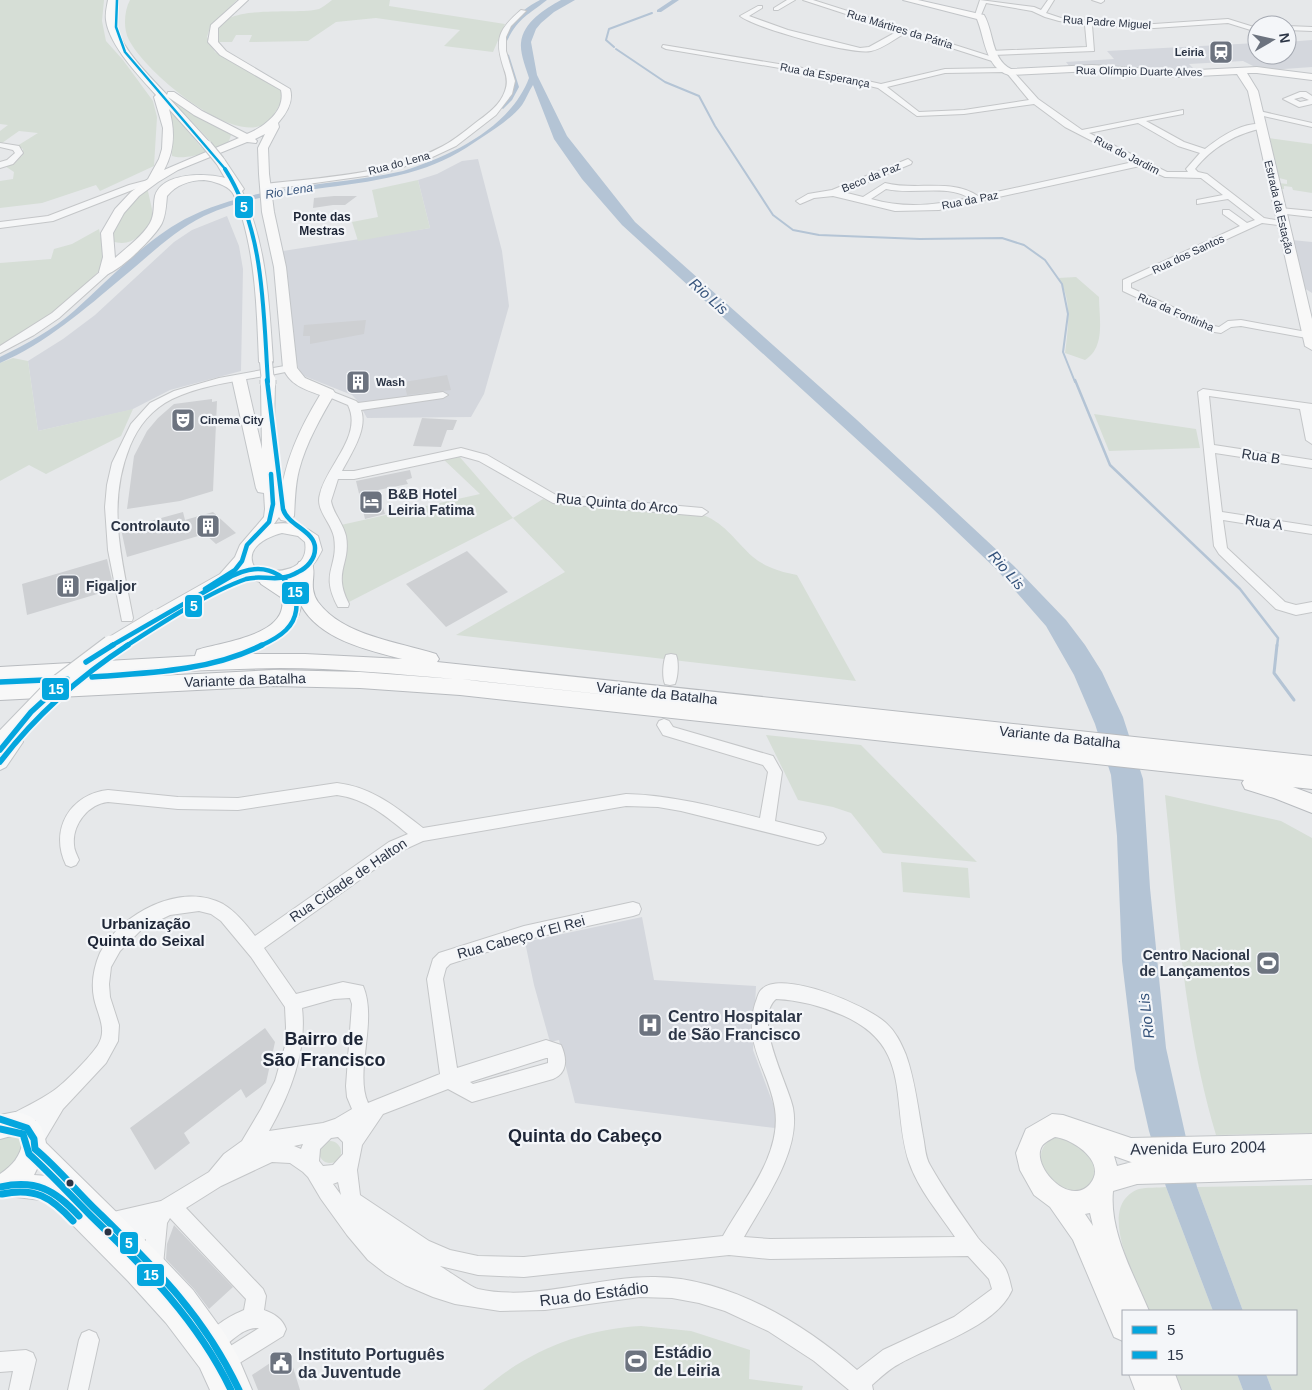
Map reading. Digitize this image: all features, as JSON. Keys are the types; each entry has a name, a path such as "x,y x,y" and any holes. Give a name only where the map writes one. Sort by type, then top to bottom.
{"highway":[{"path":"305,567 303,576 304,593 311,606 330,623 361,640 383,648 477,673"},
{"path":"158,664 245,645 274,631 287,618 292,604 291,598 281,586 261,577"},
{"name":"Variante da Batalha","path":"0,675 158,664 327,662 477,673 1045,748"},
{"name":"Variante da Batalha","path":"0,692 274,678 360,680 470,688 940,740 956,747 1045,748"},
{"path":"0,701 24,698 45,690"},
{"path":"1045,748 1312,780"},
{"path":"1206,766 1312,765"},
{"path":"1206,766 1312,804"}],"main road":[{"path":"112,0 111,24 116,37 120,40"},
{"path":"117,0 116,19 120,40 125,52 144,76 207,145 222,156 248,213 256,241 268,384 267,424 273,509 271,518 243,552 242,560 244,567 261,577"},
{"path":"151,187 191,160 245,139 271,126 285,101 286,90 240,61 223,53 213,42 214,27 244,0"},
{"path":"907,0 978,15 983,19 994,56 1006,71"},
{"name":"Rua Olímpio Duarte Alves","path":"1006,71 1092,68 1178,74 1261,71 1312,77"},
{"name":"Estrada da Estação","path":"1240,71 1249,82 1262,126 1311,340"},
{"path":"144,76 188,107 232,131 245,139 246,144 260,151"},
{"path":"154,87 164,109 168,141 167,155 151,187 157,221"},
{"path":"232,131 247,132 271,126"},
{"path":"271,126 274,127 260,151 279,262 290,368 292,376 297,380 328,393 295,461 290,479 286,516"},
{"path":"222,156 245,139"},
{"path":"167,155 174,160 191,160 260,151"},
{"path":"105,272 109,257 106,240 109,229 131,192 151,187 165,177 204,158"},
{"path":"105,272 146,236 157,221 161,195 170,186 196,177 212,178 238,189"},
{"path":"106,240 112,244 122,245 146,236"},
{"path":"238,379 267,510 261,531"},
{"path":"161,620 226,588 261,577 288,576 305,567 312,558 315,550 314,542 309,535 300,530 286,516 282,505 274,422 269,404"},
{"path":"261,531 264,533 282,528 300,530"},
{"path":"0,762 7,743 89,669 226,578 242,560"},
{"path":"5,1123 25,1126 30,1130 35,1145 114,1234 144,1278 217,1354 224,1390"},
{"path":"1122,1326 1082,1231 1059,1200 1038,1183 1031,1171 1028,1158 1030,1146 1034,1136 1042,1129 1052,1125 1064,1125 1076,1129 1087,1136 1096,1146 1105,1170 1102,1187 1102,1221 1136,1310"},
{"name":"Avenida Euro 2004","path":"1087,1136 1118,1148 1131,1150 1312,1146"},
{"path":"3,1186 14,1180 28,1166 35,1145"},
{"name":"Avenida Euro 2004","path":"1102,1187 1126,1174 1137,1172 1312,1167"},
{"path":"3,1186 32,1185 50,1188 153,1265 217,1354 239,1390"},
{"path":"1059,1200 1081,1204 1090,1200 1102,1187"},
{"path":"1142,1375 1148,1390"},
{"path":"1162,1375 1168,1390"}],"street":[{"path":"776,8 792,0"},
{"name":"Rua Mártires da Pátria","path":"806,0 904,31 994,56 1091,49 1088,23"},
{"name":"Rua Padre Miguel","path":"978,15 982,0 1028,7 1061,20 1088,23 1154,26 1228,22 1247,27"},
{"path":"1042,13 1051,0"},
{"path":"1095,0 1101,1"},
{"path":"760,7 743,16 786,32 860,50 871,49 904,31"},
{"name":"Rua do Lena","path":"266,192 402,165 434,154 458,141 495,112 507,96 511,77 500,51 500,42 507,26 524,12"},
{"path":"1297,28 1312,29"},
{"name":"Rua da Esperança","path":"666,48 827,74 881,86 917,114 964,112 1035,101"},
{"path":"881,86 952,70 1006,71"},
{"name":"Rua do Jardim","path":"1006,71 1035,101 1068,125 1109,148 1168,175 1195,174 1208,179 1261,220 1283,224"},
{"path":"1292,120 1302,108 1287,99 1303,94 1312,100"},
{"path":"1299,105 1312,100"},
{"path":"1083,132 1180,112"},
{"path":"1258,112 1312,125"},
{"path":"1139,120 1181,144 1204,152"},
{"path":"1195,174 1190,168 1204,152 1228,138 1255,126 1262,126"},
{"path":"0,145 16,148 19,153 10,162 0,165"},
{"name":"Beco da Paz","path":"833,193 908,162"},
{"name":"Rua da Paz","path":"800,200 814,193 833,193 889,207 911,209 939,207 1140,163"},
{"path":"864,200 885,186 909,191 957,189 970,194 976,199"},
{"path":"0,225 50,218 131,192"},
{"path":"1200,202 1231,196"},
{"path":"1280,211 1312,214"},
{"path":"1226,212 1246,227"},
{"name":"Rua dos Santos","path":"1129,292 1126,289 1126,282 1261,220"},
{"path":"0,350 55,318 105,272"},
{"name":"Rua da Fontinha","path":"1129,292 1217,330 1222,330 1232,323 1241,323 1311,340"},
{"path":"127,618 110,527 112,482 122,451 139,418 160,402 179,392 290,368"},
{"path":"1312,440 1308,407 1203,392 1220,546 1227,556 1281,606 1296,610 1312,607"},
{"path":"328,393 348,401 356,407 443,395"},
{"path":"343,604 334,585 340,537 336,523 325,503 327,488 352,439 357,418 356,407"},
{"name":"Rua B","path":"1209,448 1312,464"},
{"name":"Rua Quinta do Arco","path":"335,475 354,475 461,452 483,458 553,499 702,512"},
{"name":"Rua A","path":"1216,514 1312,530"},
{"path":"670,680 671,659"},
{"path":"664,724 668,731 768,760 775,772 767,824"},
{"path":"71,860 65,840 70,822 87,803 104,796 157,802 238,804 347,789 362,794 379,804 420,835"},
{"name":"Rua Cidade de Halton","path":"252,946 394,848 420,835 626,800 642,800 681,805 767,824 818,838"},
{"path":"35,1145 60,1098 100,1057 109,1041 112,1026 101,987 104,966 119,940 133,926 155,913 174,906 203,905 222,912 252,946 292,1003 295,1016 291,1053 283,1082 267,1120 249,1147"},
{"name":"Rua Cabeço d´El Rei","path":"450,1080 435,980 439,964 445,958 524,933 633,909"},
{"path":"292,1003 333,992 353,990 357,992 360,1004 356,1097 370,1110"},
{"path":"729,1244 743,1216 759,1192 780,1150 785,1127 783,1101 762,1050 764,1001 768,994 779,991 798,993 856,1012 874,1023 889,1038 902,1069 918,1160 930,1184 972,1246 998,1274 1002,1290 999,1296 961,1324 890,1357 860,1387"},
{"path":"313,1168 309,1151 317,1137 370,1110 450,1080 546,1049 554,1051 557,1060 553,1070 472,1093 450,1080"},
{"path":"5,1123 60,1098"},
{"path":"370,1110 354,1143 353,1154 348,1165 348,1182 354,1203 371,1212 400,1242"},
{"path":"267,1120 274,1133 281,1138"},
{"path":"216,1179 224,1165 231,1158 264,1140 330,1130 348,1133 354,1143"},
{"path":"114,1234 165,1212 216,1179 271,1153 292,1154 313,1168 328,1175 342,1170 348,1165"},
{"name":"Rua do Estádio","path":"313,1168 320,1182 359,1237 376,1254 399,1271 440,1290 476,1299 525,1302 640,1287 673,1288 691,1292 731,1304 773,1322 818,1352 860,1387"},
{"path":"153,1265 165,1212"},
{"path":"165,1212 256,1296 253,1317 263,1319 276,1330 217,1354"},
{"path":"359,1237 400,1242 470,1266 491,1268 524,1267 729,1244 770,1249 972,1246"},
{"name":"Rua do Estádio","path":"400,1242 422,1266 476,1299"},
{"path":"78,1390 89,1340"},
{"path":"0,1362 26,1360 19,1390"}],"shaded area":[{"path":"0,0 104,0 102,21 106,41 123,60 153,101 157,117 154,166 100,191 96,185 42,203 0,208 0,181 13,179 14,172 5,166 22,156 23,149 17,146 38,133 19,131 2,143 0,142 0,131 8,125 0,124"},
{"path":"130,0 237,0 210,27 207,37 215,52 282,90 282,100 270,119 263,125 256,127 241,127 223,121 204,111 167,83 138,53 127,36 125,20 126,9"},
{"path":"332,0 390,0 389,6 505,24 493,52 444,46 460,30 376,18 336,22 308,41 249,42 252,35 236,35 232,42 219,42 219,29 226,20 239,15 256,12 308,11 319,9"},
{"path":"1312,40 1312,67 1269,70 1251,65 1297,65 1297,41"},
{"path":"1247,44 1247,63 1243,61 1189,64 1196,71 1161,71 1070,67 1066,62 1114,59 1107,51"},
{"path":"169,97 225,130 231,135 229,141 202,154 186,157 172,156 167,107 201,147 213,144"},
{"path":"1269,138 1312,144 1312,193 1293,190 1292,187 1284,186 1284,189 1281,189 1279,183 1287,184 1287,180 1279,178"},
{"path":"478,159 502,251 509,306 484,394 471,417 367,418 352,395 304,376 299,371 295,354 283,251 430,228 418,180 437,174 462,161"},
{"path":"418,180 430,228 358,241 352,222 378,217 372,190"},
{"path":"147,187 152,209 152,222 135,239 124,243 112,241 112,234 124,211"},
{"path":"227,216 239,246 243,269 241,371 170,390 131,410 38,431 28,361 63,339 95,315 174,242 192,230"},
{"path":"99,229 105,258 101,269 75,294 34,328 0,346 0,263 51,259 54,249 72,244"},
{"path":"1292,240 1312,242 1312,293 1304,288"},
{"path":"1076,277 1099,297 1099,340 1092,354 1085,360 1065,353 1068,305 1063,286 1058,278"},
{"path":"13,358 28,361 38,431 133,409 121,436 46,474 29,465 0,481 0,363"},
{"path":"1094,414 1196,429 1200,448 1109,451"},
{"path":"458,455 513,518 349,602 341,585 346,553 344,533 341,525 480,494 442,458"},
{"path":"543,499 560,504 698,513 707,517 722,526 758,561 774,569 797,575 856,681 456,635 565,572 513,518"},
{"path":"766,735 861,745 977,862 883,853 851,813 833,807 798,800"},
{"name":"Centro Nacional de Lançamentos","path":"1165,795 1281,821 1312,838 1312,1133 1216,1135 1196,1052 1189,1009"},
{"path":"901,862 968,868 970,898 903,892"},
{"name":"Centro Hospitalar de São Francisco","path":"642,917 654,980 756,986 753,1050 775,1109 775,1128 575,1103 559,1040 550,1042 534,985 525,942"},
{"path":"12,1135 21,1141 21,1159 0,1175 0,1138"},
{"path":"1064,1136 1087,1149 1094,1160 1095,1173 1093,1180 1085,1189 1078,1191 1066,1190 1048,1176 1043,1166 1041,1156 1044,1147 1051,1140"},
{"path":"330,1141 338,1144 341,1152 338,1160 330,1163 322,1160 319,1152 322,1144"},
{"path":"1312,1185 1312,1390 1272,1390 1266,1375 1297,1375 1297,1310 1243,1310 1197,1187"},
{"path":"1166,1187 1213,1310 1149,1310 1129,1264 1119,1227 1120,1211 1126,1198 1139,1189"},
{"name":"Estádio de Leiria","path":"641,1326 691,1331 750,1350 749,1379 803,1386 802,1390 483,1390 518,1364 557,1344 598,1332"},
{"path":"1175,1375 1237,1375 1243,1390 1182,1390"}],"water":[{"name":"Rio Lis","path":"561,0 575,0 554,12 536,29 531,42 537,75 567,136 635,222 857,420 1014,566 1066,620 1102,672 1123,717 1143,779 1150,888 1166,1048 1197,1187 1243,1310 1213,1310 1166,1187 1149,1131 1135,1069 1122,961 1117,836 1111,775 1095,724 1074,675 1046,626 997,570 933,509 622,225 582,179 554,139 533,85 522,105 508,119 466,148 435,164 391,177 256,199 230,206 192,222 64,324 33,346 0,363 0,357 29,342 57,324 141,250 185,219 237,199 264,193 403,171 440,157 477,138 508,112 520,96 529,78 521,47 523,35 530,23 542,12"},
{"path":"1237,1375 1266,1375 1272,1390 1243,1390"}],"building":[{"path":"357,196 345,205 313,208 314,198"},
{"path":"366,320 364,334 310,344 310,336 303,336 304,325"},
{"path":"447,375 451,390 407,395 404,382"},
{"path":"212,399 212,402 217,401 213,491 180,501 127,509 134,456 147,431 174,404"},
{"path":"422,418 457,420 453,430 447,430 441,447 413,446"},
{"name":"B&B Hotel Leiria Fatima","path":"410,470 412,478 406,480 408,484 378,490 385,514 365,519 356,481"},
{"path":"183,512 185,520 213,512 236,533 216,544 205,534 127,557 121,529"},
{"path":"467,551 508,592 446,627 406,584"},
{"name":"Figaljor","path":"107,559 114,589 27,615 22,584"},
{"path":"265,1028 275,1042 266,1083 246,1098 241,1089 184,1133 190,1143 155,1170 130,1128"},
{"path":"174,1225 233,1287 209,1309 194,1289 166,1259 167,1244"},
{"name":"Instituto Português da Juventude","path":"288,1351 300,1390 258,1390 252,1375"}],"waterway":[{"path":"505,40 515,21 531,7 544,0"},
{"path":"659,11 676,0"},
{"path":"614,47 606,40 609,29 652,13"},
{"path":"616,49 665,82 699,96 715,126 773,215 793,230 819,235 920,239 1002,238 1024,245 1045,260 1062,284 1068,314 1063,352 1075,382"},
{"path":"503,107 510,99 515,87 514,77 506,55"},
{"path":"1075,380 1110,465 1240,589 1278,638 1277,646"},
{"path":"1277,645 1274,673 1294,700"}],"transit line":[{"name":"5","path":"0,762 17,740 55,700 119,651 167,621 244,580 251,578 279,579 298,572 309,564 315,552 313,540 292,523 284,513 282,505 275,432 269,404 261,278 247,215 236,186 220,161 125,52 116,27 117,0"},
{"name":"5","path":"205,589 235,570 242,561 247,545 269,522 273,504 271,474"},
{"name":"15","path":"86,662 141,628 225,580 247,570 262,569 277,575 287,582 296,593 297,607 288,628 256,648 216,661 175,669 92,677"},
{"name":"15","path":"0,682 67,679 31,712 0,750"},
{"name":"5","path":"0,1119 27,1128 34,1139 35,1149 60,1172 179,1295 212,1338 239,1390"},
{"name":"15","path":"0,1129 23,1134 29,1154 173,1299 205,1342 231,1390"},
{"name":"5","path":"0,1187 24,1184 44,1188 54,1193 79,1216"},
{"name":"15","path":"2,1194 24,1191 42,1196 58,1206 73,1221"}],"place":[{"name":"Leiria","path":"1221,52"},
{"name":"Wash","path":"358,382"},
{"name":"Cinema City","path":"183,420"},
{"name":"B&B Hotel Leiria Fatima","path":"371,502"},
{"name":"Controlauto","path":"208,526"},
{"name":"Figaljor","path":"68,586"},
{"name":"Centro Nacional de Lançamentos","path":"1268,963"},
{"name":"Centro Hospitalar de São Francisco","path":"650,1025"},
{"name":"Estádio de Leiria","path":"636,1361"},
{"name":"Instituto Português da Juventude","path":"281,1363"}],"district":[{"name":"Ponte das Mestras","path":"322,224"},
{"name":"Urbanização Quinta do Seixal","path":"146,932"},
{"name":"Bairro de São Francisco","path":"324,1049"},
{"name":"Quinta do Cabeço","path":"585,1136"}],"water label":[{"name":"Rio Lena","path":"289,191"}]}
